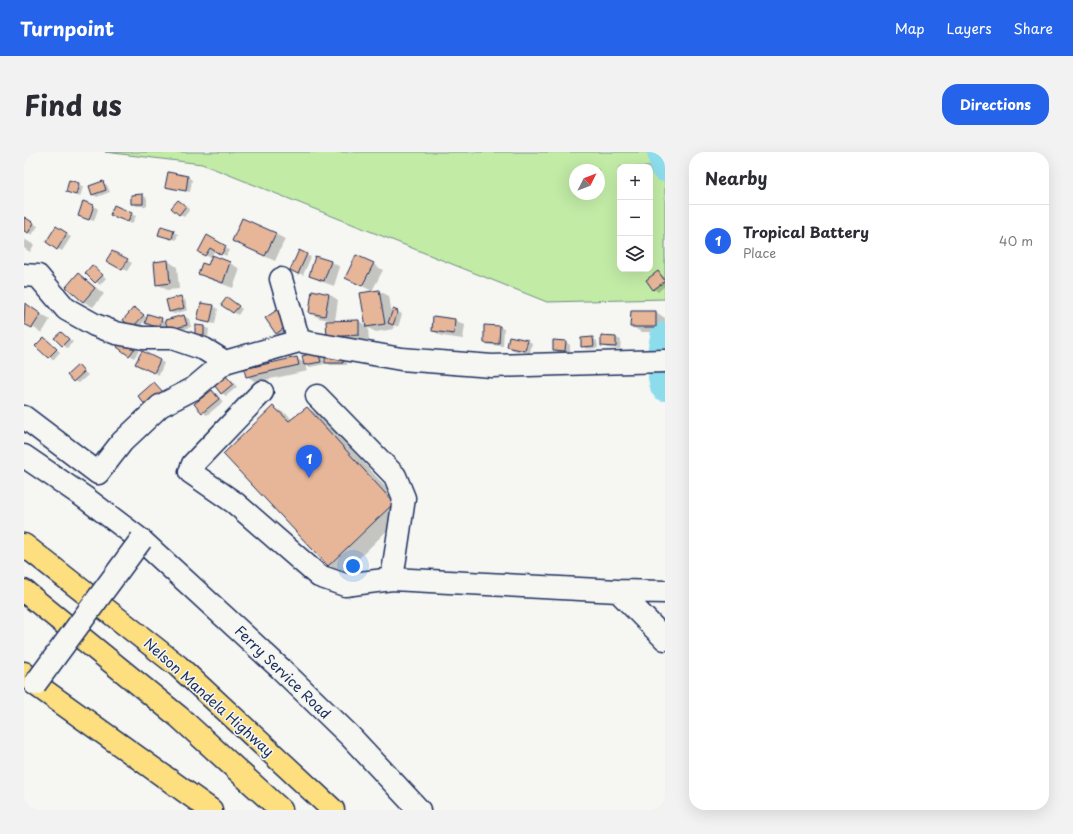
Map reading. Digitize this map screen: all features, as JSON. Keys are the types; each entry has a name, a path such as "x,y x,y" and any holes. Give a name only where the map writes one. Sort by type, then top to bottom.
{"highway":[{"name":"Nelson Mandela Highway","path":"24,545 178,666 333,810"},
{"path":"24,591 180,717 281,810"},
{"path":"30,678 211,810"}],"street":[{"path":"24,275 38,276 66,309 95,325 116,333 143,338 172,338 204,349 225,362"},
{"path":"281,279 299,341"},
{"path":"24,417 98,473 122,442 160,406 193,389 225,362 299,341 401,359 492,366 665,361"},
{"path":"262,392 193,464 190,472 235,503 319,576 345,585 392,579 618,591 665,592"},
{"path":"317,396 395,476 404,498 392,579"},
{"name":"Ferry Service Road","path":"24,456 84,497 141,540 281,669 350,736 419,810"},
{"path":"30,678 141,540"},
{"path":"618,591 665,639"}],"green space":[{"path":"105,152 665,152 665,299 547,302 202,164"}],"building":[{"path":"168,172 188,176 186,191 165,187"},
{"path":"69,180 79,183 76,195 66,192"},
{"path":"103,181 106,190 92,195 89,186"},
{"path":"143,194 143,204 131,204 131,195"},
{"path":"178,200 186,206 179,215 171,208"},
{"path":"83,201 94,205 89,220 78,216"},
{"path":"114,205 132,213 128,222 110,215"},
{"path":"24,217 34,223 28,233 24,231"},
{"path":"242,218 276,233 265,256 232,241"},
{"path":"56,226 67,233 57,250 46,242"},
{"path":"161,226 174,230 172,239 158,235"},
{"path":"207,235 226,246 221,255 210,248 205,256 198,252"},
{"path":"299,250 307,254 298,274 290,270"},
{"path":"112,251 128,259 122,270 106,261"},
{"path":"212,255 230,262 223,283 198,274 202,263 208,265"},
{"path":"356,255 374,263 362,286 345,278"},
{"path":"315,256 331,261 324,281 309,276"},
{"path":"168,260 170,283 156,285 154,262"},
{"path":"92,265 103,275 95,283 85,273"},
{"path":"658,271 665,281 653,290 646,280"},
{"path":"78,273 95,288 83,302 66,287"},
{"path":"312,290 329,294 325,316 309,313"},
{"path":"379,290 385,324 366,327 360,293"},
{"path":"181,296 184,308 169,312 166,300"},
{"path":"227,297 239,306 233,313 221,305"},
{"path":"25,303 41,314 32,328 24,324"},
{"path":"201,303 214,305 210,323 197,320"},
{"path":"134,307 144,315 132,328 123,320"},
{"path":"280,308 291,323 276,334 265,318"},
{"path":"393,309 398,311 393,325 388,323"},
{"path":"631,311 656,311 656,327 630,327"},
{"path":"148,314 162,318 159,328 145,323"},
{"path":"184,315 187,325 168,330 165,320"},
{"path":"433,316 455,319 454,334 432,331"},
{"path":"359,320 359,335 327,337 326,321"},
{"path":"195,325 204,326 204,335 195,334"},
{"path":"484,325 500,326 499,344 484,343"},
{"path":"61,332 69,339 62,346 54,338"},
{"path":"509,336 528,340 525,351 507,347"},
{"path":"601,336 616,337 616,347 601,346"},
{"path":"44,337 57,349 48,358 35,346"},
{"path":"593,337 594,346 581,347 581,338"},
{"path":"123,339 135,348 129,356 117,347"},
{"path":"553,340 566,341 565,351 553,350"},
{"path":"142,351 160,360 154,373 135,364"},
{"path":"318,352 321,362 304,365 302,356"},
{"path":"325,355 343,355 343,363 325,363"},
{"path":"297,357 299,365 246,377 244,369"},
{"path":"78,365 84,372 73,382 67,375"},
{"path":"226,376 233,384 221,394 215,386"},
{"path":"154,382 163,392 146,406 138,396"},
{"path":"212,390 219,399 202,413 194,404"},
{"path":"273,406 289,421 307,407 394,503 328,566 223,454"}],"waterway":[{"path":"662,152 665,167"},
{"path":"662,353 665,337"},
{"path":"663,377 665,386"}],"place":[{"name":"Tropical Battery","path":"309,478"}]}
